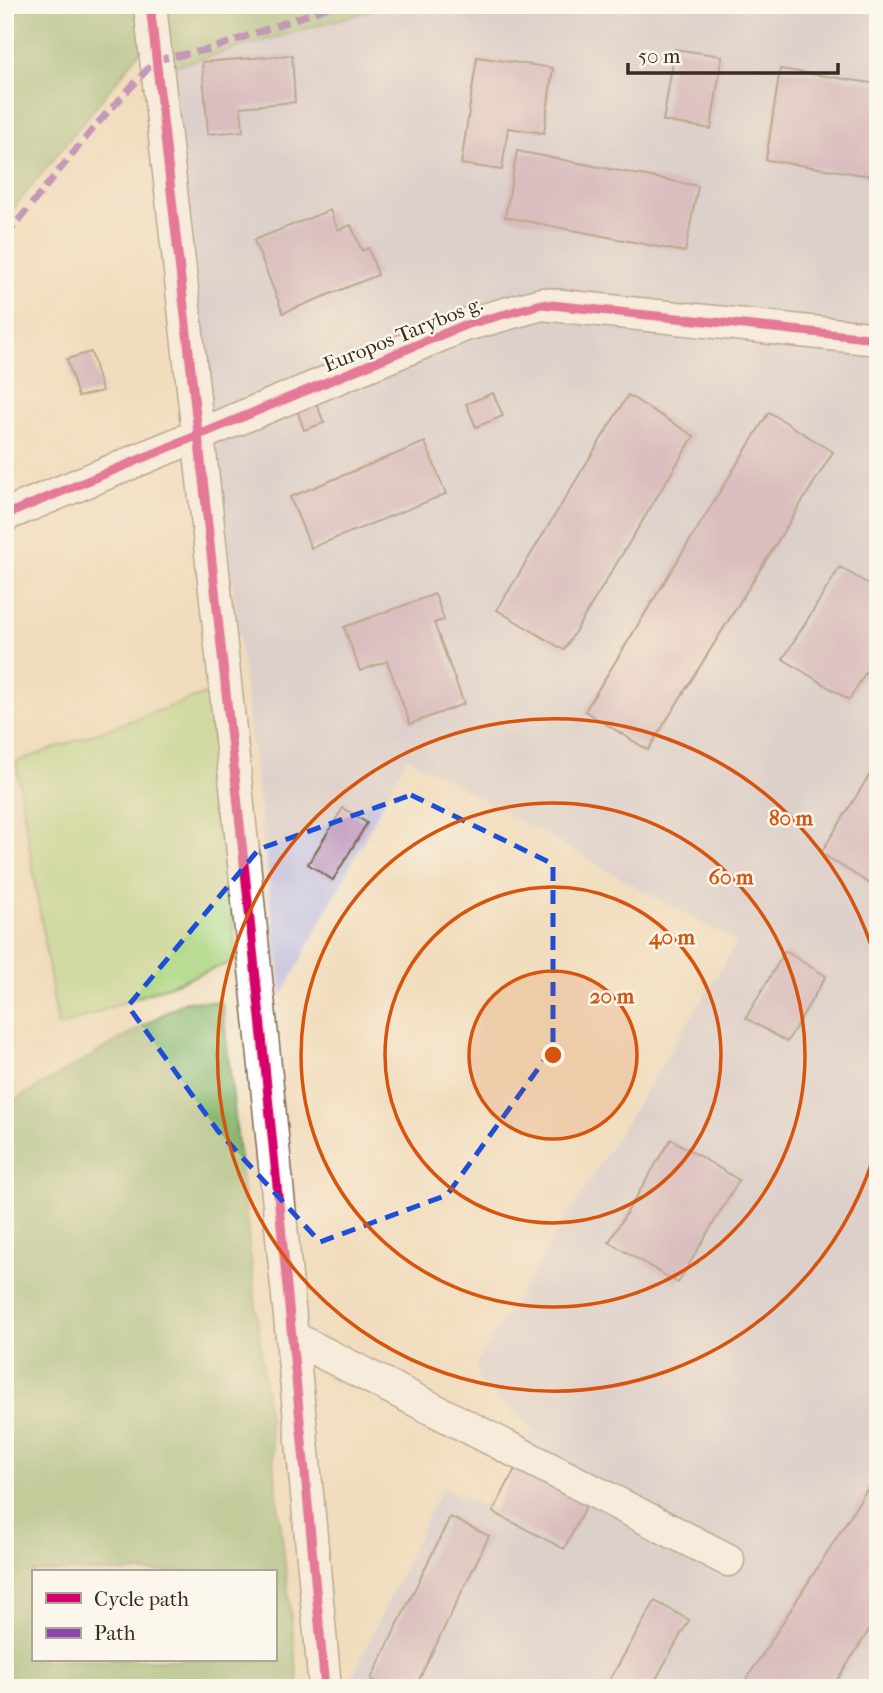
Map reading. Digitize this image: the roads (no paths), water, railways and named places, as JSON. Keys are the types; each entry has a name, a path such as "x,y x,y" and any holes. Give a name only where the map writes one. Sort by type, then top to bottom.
{"street":[{"path":"150,5 199,433 294,1338 326,1688"},
{"name":"Europos Tarybos g.","path":"5,515 466,325 542,304 878,339"},
{"path":"294,1338 728,1560"}]}
